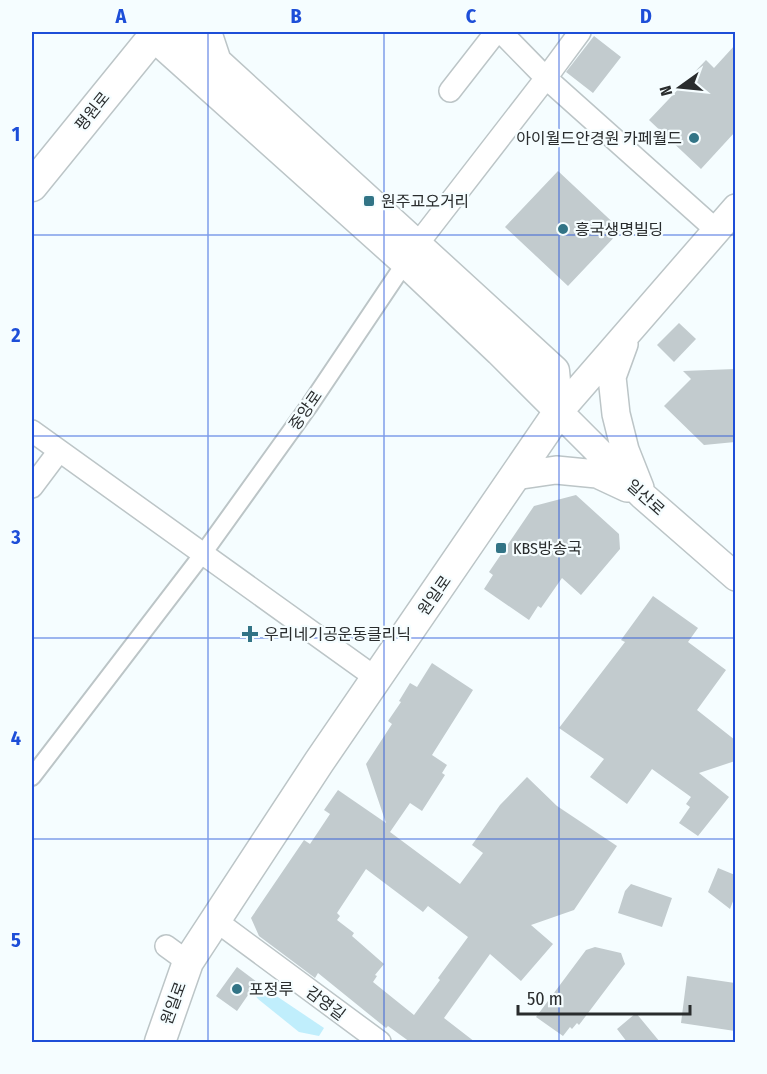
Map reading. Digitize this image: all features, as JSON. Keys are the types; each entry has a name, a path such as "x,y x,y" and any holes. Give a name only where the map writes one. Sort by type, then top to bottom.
{"main road":[{"path":"206,32 216,62 410,254 554,372 558,413"},
{"name":"평원로","path":"32,186 160,33"},
{"name":"원일로","path":"160,1042 177,954 215,920 376,678 558,413"}],"street":[{"path":"450,91 499,32 546,78 716,230"},
{"name":"중앙로","path":"32,777 202,555 309,406 410,254 580,32"},
{"path":"160,33 216,62"},
{"path":"160,33 410,254"},
{"name":"원일로","path":"558,413 735,208"},
{"path":"629,330 612,377 616,414 625,450 642,495"},
{"name":"일산로","path":"558,413 642,495 735,577"},
{"path":"32,431 376,678"},
{"path":"32,487 59,451"},
{"path":"515,476 556,470 597,474 642,495"},
{"name":"감영길","path":"215,920 380,1042"}],"shaded area":[{"path":"260,988 266,989 324,1028 319,1036 299,1032 258,999 255,995"}],"building":[{"path":"594,36 621,57 593,93 566,72"},
{"path":"735,45 735,132 701,169 649,120 706,60 714,68"},
{"name":"흥국생명빌딩","path":"558,171 621,230 568,286 505,227"},
{"path":"679,323 696,339 674,362 657,345"},
{"path":"735,369 735,442 704,445 664,406 691,379 683,371"},
{"path":"576,495 619,534 620,549 581,595 562,578 541,608 538,606 529,620 484,589 493,575 489,572 534,506"},
{"path":"653,596 698,628 688,642 726,670 697,710 735,740 735,761 699,773 729,797 698,836 679,823 690,807 686,804 691,797 652,769 627,804 590,777 604,759 559,728 625,642 621,640"},
{"path":"432,663 473,690 432,755 447,765 442,773 445,775 422,811 410,803 390,832 460,884 483,853 472,845 500,805 527,777 557,806 617,846 574,910 531,925 553,944 521,981 490,954 444,1018 475,1042 410,1042 388,1026 386,1028 318,973 315,978 259,936 251,918 304,840 310,844 330,814 324,810 338,790 386,823 366,764 392,724 388,721 410,683 417,687","holes":["366,869 423,912 428,906 468,937 414,1015 373,982 377,976 375,975 384,964 352,936 354,933 337,920 340,916 337,913"]},
{"path":"718,868 735,875 735,896 730,909 708,892"},
{"path":"631,884 672,898 662,927 618,913 625,891"},
{"path":"595,947 621,953 625,964 579,1025 577,1023 572,1029 570,1027 563,1036 536,1017 586,950"},
{"name":"포정루","path":"237,967 257,982 237,1011 216,996"},
{"path":"687,976 735,983 735,1031 681,1023"},
{"path":"636,1013 660,1042 627,1042 617,1029"}],"place":[{"name":"아이월드안경원 카페월드","path":"694,138"},
{"name":"원주교오거리","path":"369,201"},
{"name":"흥국생명빌딩","path":"563,229"},
{"name":"KBS방송국","path":"501,548"},
{"name":"우리네기공운동클리닉","path":"250,634"},
{"name":"포정루","path":"237,989"}]}
